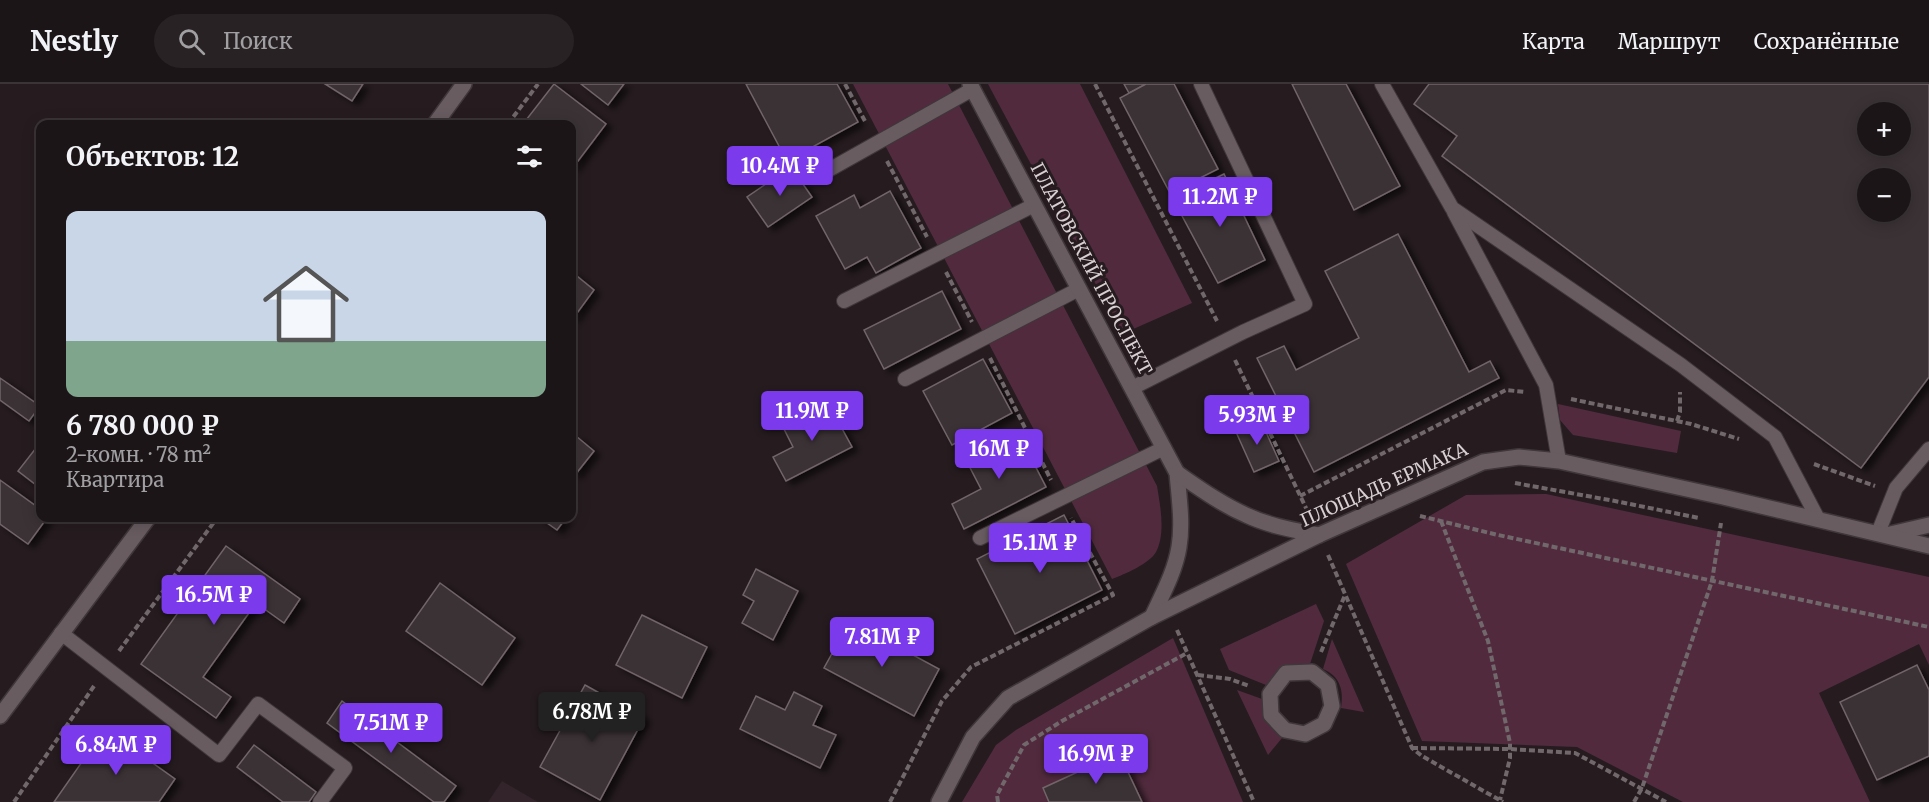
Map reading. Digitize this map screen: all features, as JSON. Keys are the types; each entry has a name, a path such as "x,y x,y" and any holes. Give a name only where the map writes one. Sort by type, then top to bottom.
{"street":[{"path":"438,120 464,84"},
{"name":"ПЛАТОВСКИЙ ПРОСПЕКТ","path":"972,87 1177,473 1181,514 1178,548 1168,582 1152,617"},
{"name":"ПЛОЩАДЬ ЕРМАКА","path":"939,802 973,737 1008,698 1152,617 1319,535 1483,462 1519,457 1559,461 1929,546"},
{"name":"ПЛАТОВСКИЙ ПРОСПЕКТ","path":"1177,473 1211,496 1247,516 1284,529 1319,535"},
{"path":"0,716 145,522"},
{"path":"1882,534 1929,525"},
{"path":"1312,672 1328,685 1332,706 1324,724 1305,734 1285,730 1271,715 1270,694 1286,673 1312,672"}],"lane":[{"path":"1132,388 1305,304 1201,84"},
{"path":"1382,84 1452,208 1546,385 1559,461"},
{"path":"818,176 972,87"},
{"path":"844,302 1034,205"},
{"path":"1452,208 1681,365 1775,437 1818,519"},
{"path":"905,379 1079,289"},
{"path":"980,538 1164,447"},
{"path":"1882,534 1896,488 1929,449"},
{"path":"61,633 219,755 258,704 345,768 320,802"}],"path":[{"path":"511,120 538,84"},
{"path":"845,84 937,255 1113,595 970,667 942,701 890,802"},
{"path":"1095,84 1204,294 1330,559 1412,748 1501,801 1510,758 1510,743 1488,641 1441,520"},
{"path":"1300,496 1506,390 1548,395 1691,424 1743,441"},
{"path":"1785,454 1887,490 1896,488"},
{"path":"1512,483 1524,483 1709,520"},
{"path":"1411,520 1430,508"},
{"path":"1421,515 1497,535 1929,627"},
{"path":"1634,802 1642,788 1712,581 1721,523 1732,525"},
{"path":"1320,563 1340,554"},
{"path":"1312,672 1345,595"},
{"path":"1187,625 1177,630 1254,802"},
{"path":"998,802 997,795 1024,745 1062,721 1187,652"},
{"path":"1197,675 1230,679"},
{"path":"1412,748 1509,749 1575,753 1665,802"}],"shaded area":[{"path":"853,84 948,84 1157,486 1161,536 1156,552 1142,564 1112,579"},
{"path":"988,84 1080,84 1192,303 1122,334"},
{"path":"1558,404 1681,431 1677,453 1573,435 1560,420"},
{"path":"1546,494 1929,577 1929,665 1919,644 1819,693 1870,802 1683,802 1577,747 1422,741 1346,564 1466,495"},
{"path":"1316,604 1324,621 1310,664 1285,669 1275,675 1266,685 1229,670 1220,649"},
{"path":"1173,638 1243,802 962,802 996,745 1016,730"},
{"path":"1332,639 1364,712 1341,708 1340,684 1323,669"},
{"path":"1237,690 1262,699 1266,715 1282,738 1268,755"},
{"path":"502,781 538,802 488,802"}],"building":[{"path":"325,84 363,84 352,101"},
{"path":"554,84 606,124 576,164 576,120 526,120"},
{"path":"581,84 624,84 608,105"},
{"path":"746,84 837,84 858,122 787,161"},
{"path":"1124,84 1146,84 1129,93"},
{"path":"1146,84 1174,84 1218,169 1170,193 1120,98"},
{"path":"1292,84 1346,84 1400,186 1354,210"},
{"path":"1429,84 1929,84 1929,377 1861,468 1442,156 1457,136 1414,104"},
{"path":"791,167 812,197 768,227 747,197"},
{"path":"1224,174 1265,260 1218,283 1173,199"},
{"path":"890,191 921,248 876,273 867,257 845,269 816,216 854,195 860,208"},
{"path":"1398,234 1469,372 1490,361 1499,378 1314,472 1257,358 1284,346 1296,370 1359,338 1325,271"},
{"path":"576,275 594,290 576,315"},
{"path":"942,291 961,329 884,369 864,330"},
{"path":"983,359 1012,413 952,445 923,391"},
{"path":"0,378 36,403 36,411 29,421 0,400"},
{"path":"828,403 852,447 786,481 773,457 793,447 783,427"},
{"path":"1261,421 1279,461 1254,472 1236,432"},
{"path":"1017,431 1046,487 964,529 952,504 981,489 965,458"},
{"path":"576,436 594,451 576,474"},
{"path":"36,448 36,485 18,471"},
{"path":"0,480 36,506 36,522 44,522 28,544 0,524"},
{"path":"1064,515 1102,590 1015,634 977,559"},
{"path":"546,522 563,522 557,530"},
{"path":"226,546 300,599 284,623 256,603 203,677 231,697 216,718 141,664"},
{"path":"756,569 798,591 773,640 742,623 754,601 743,595"},
{"path":"440,583 515,638 482,685 406,631"},
{"path":"642,615 707,647 682,698 616,665"},
{"path":"850,621 939,669 914,716 824,668"},
{"path":"1917,665 1929,690 1929,756 1877,780 1840,702"},
{"path":"585,685 644,718 600,800 540,767"},
{"path":"794,692 822,706 813,725 836,735 820,768 740,729 756,696 785,710"},
{"path":"342,701 456,786 444,802 434,802 327,723"},
{"path":"105,729 175,779 159,802 54,802"},
{"path":"254,745 316,792 309,802 283,802 237,767"},
{"path":"1119,753 1142,802 1049,802 1043,788"}]}
